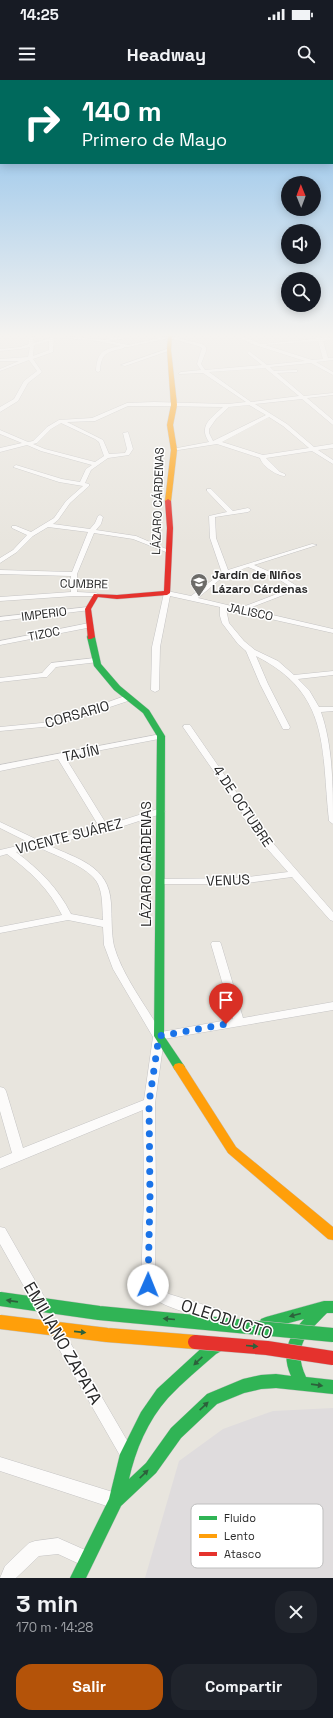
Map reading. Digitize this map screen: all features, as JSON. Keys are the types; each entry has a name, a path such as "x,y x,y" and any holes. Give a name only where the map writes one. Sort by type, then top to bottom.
{"street":[{"path":"0,450 29,444 38,440 49,428 61,421 93,420 127,405 241,405"},
{"name":"LÁZARO CÁRDENAS","path":"155,690 156,646 166,593 170,528 168,503 174,450 170,425 174,405"},
{"path":"253,405 285,425 313,449 333,462"},
{"path":"312,405 333,422"},
{"path":"228,406 212,419 206,429 206,432 215,443 263,457 333,446"},
{"path":"174,450 215,443 270,415"},
{"path":"61,421 97,438 101,441 108,456"},
{"path":"0,432 43,450 96,464"},
{"path":"82,484 89,469 108,456 127,454 130,449 126,433"},
{"path":"263,457 263,460 278,473 283,475"},
{"path":"0,561 15,552 31,535 47,525 60,514 68,502 87,485 61,480 16,467"},
{"path":"209,490 232,514"},
{"path":"226,574 213,538 212,516 232,514 248,510"},
{"path":"74,594 74,574 92,530 98,524 100,517"},
{"path":"47,525 134,537 168,551"},
{"path":"14,527 31,535"},
{"path":"192,599 226,574 314,545"},
{"path":"242,609 284,593 294,586 282,579 248,566"},
{"path":"0,572 74,574"},
{"name":"CUMBRE","path":"0,599 74,594 117,597 166,593"},
{"name":"JALISCO","path":"166,593 223,607 242,609 333,631"},
{"path":"96,596 88,608 89,625 95,660 117,688 146,712 161,736"},
{"path":"223,607 223,618 226,625 241,644 275,663 293,678 307,693 317,710 324,727 333,821"},
{"name":"IMPERIO","path":"0,619 88,608"},
{"name":"TIZOC","path":"0,643 89,625"},
{"path":"249,649 264,684 286,727"},
{"path":"0,680 44,674 54,666 95,660"},
{"path":"293,678 333,673"},
{"name":"CORSARIO","path":"0,729 53,724 131,700"},
{"path":"317,710 333,708"},
{"name":"4 DE OCTUBRE","path":"187,727 246,812 246,816 262,839 315,895 333,918"},
{"name":"LÁZARO CÁRDENAS","path":"159,1036 161,736"},
{"name":"TAJÍN","path":"0,768 161,736"},
{"path":"60,757 105,829"},
{"name":"VICENTE SUÁREZ","path":"5,852 105,829 161,811"},
{"path":"0,825 92,870 102,882 106,895 109,945 118,969 232,1150 333,1235"},
{"path":"5,852 45,880 59,898 68,917"},
{"name":"VENUS","path":"160,882 240,881 296,874"},
{"path":"0,930 68,917 89,922 107,924"},
{"path":"216,944 238,1021"},
{"path":"159,1036 238,1021 333,1006"},
{"name":"OLEODUCTO","path":"159,1036 149,1103 150,1196 148,1285 165,1299 257,1326 295,1344"},
{"path":"0,1091 18,1155"},
{"path":"0,1164 18,1155 149,1103"},
{"name":"EMILIANO ZAPATA","path":"0,1232 127,1454"},
{"path":"0,1299 99,1313 333,1335"},
{"path":"300,1383 293,1360 295,1344 310,1322 328,1307 333,1300"},
{"path":"78,1578 116,1501 127,1454 146,1417 162,1394 211,1349 242,1332 257,1326 328,1307"},
{"path":"0,1322 107,1335 267,1348 333,1358"},
{"path":"116,1501 151,1468 176,1433 212,1399 243,1386 276,1381 333,1387"},
{"path":"0,1464 116,1501"},
{"path":"8,1578 11,1572 35,1549 58,1546 86,1560"}],"shaded area":[{"path":"333,1408 333,1578 145,1578 179,1461 223,1429 273,1411"}],"traffic: fast":[{"path":"91,637 97,664 117,688 146,712 161,736 159,1036 179,1067"},
{"path":"0,1299 99,1313 333,1335"},
{"path":"266,1323 324,1307 333,1307"},
{"path":"301,1383 293,1362 294,1346 307,1325 324,1307"},
{"path":"78,1578 116,1501 127,1454 146,1417 162,1394 211,1349 218,1345"},
{"path":"116,1501 151,1468 176,1433 212,1399 243,1386 261,1382 276,1381 333,1387"}],"traffic: slow":[{"path":"168,501 174,450 170,425 174,405"},
{"path":"179,1067 232,1150 333,1235"},
{"path":"0,1322 107,1335 195,1342"}],"traffic: jam":[{"path":"91,637 88,609 96,595 117,597 167,593 170,528 168,501"},
{"path":"195,1342 267,1348 333,1358"}],"place":[{"name":"Jardín de Niños Lázaro Cárdenas","path":"199,597"}],"route":[{"path":"148,1285 150,1196 149,1103 159,1036 226,1024"}]}
